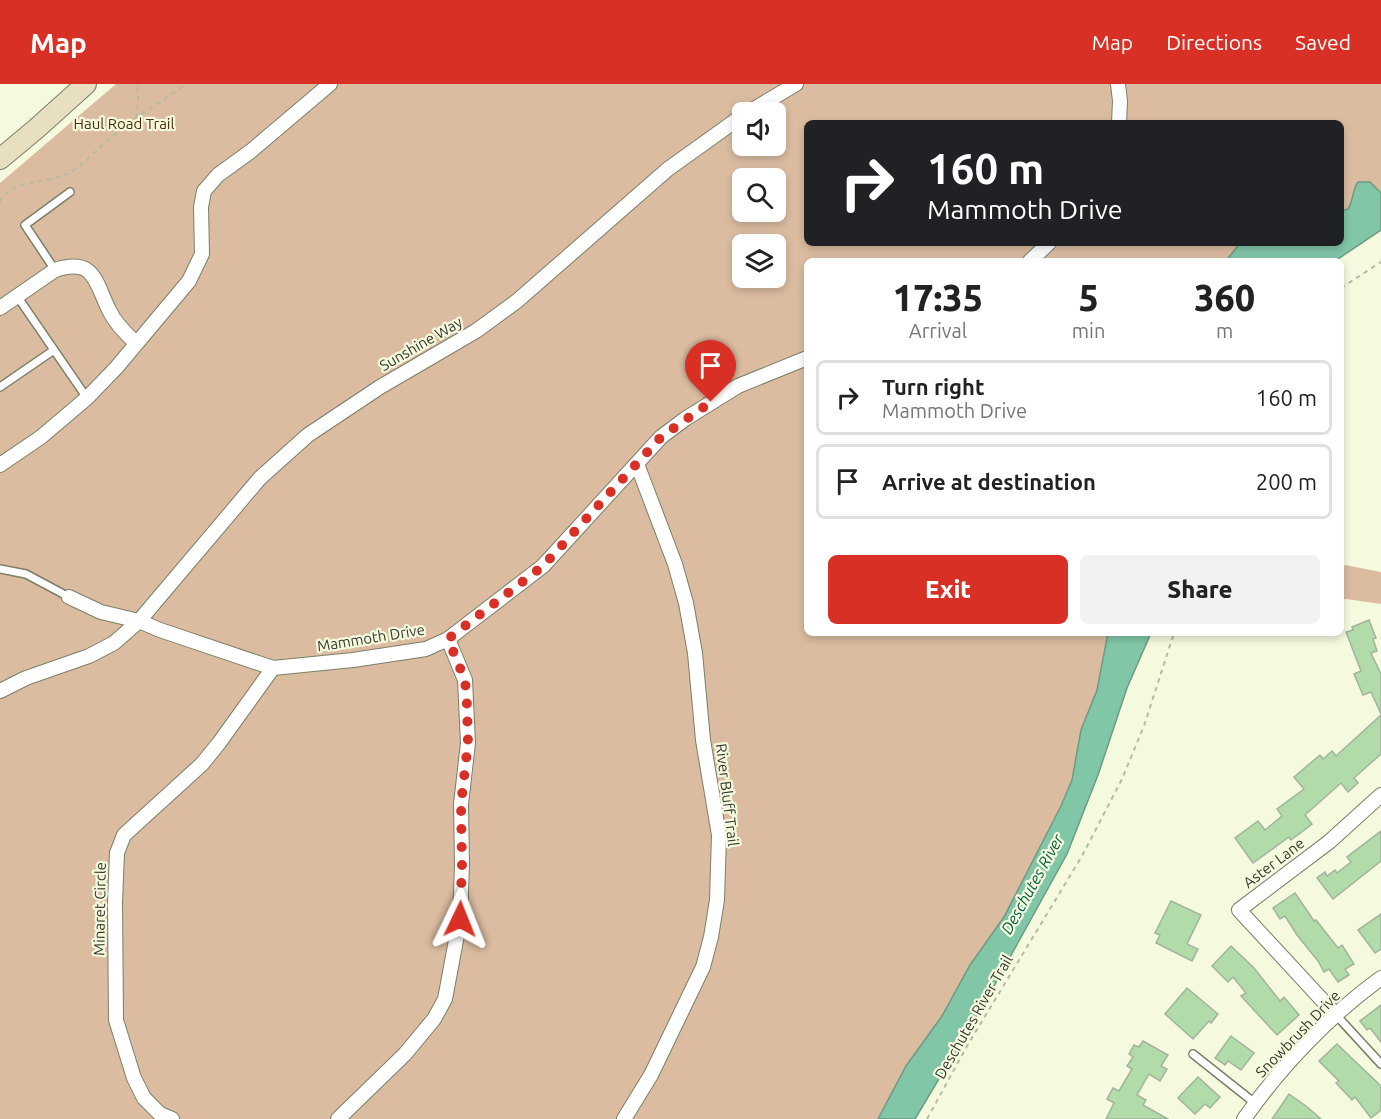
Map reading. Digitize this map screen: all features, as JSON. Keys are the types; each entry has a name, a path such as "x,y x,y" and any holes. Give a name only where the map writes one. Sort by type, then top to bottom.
{"main road":[{"path":"0,159 86,84"}],"street":[{"path":"0,465 41,437 87,398 116,368 189,281 202,254 201,207 204,191 219,175 330,84"},
{"path":"766,102 796,84"},
{"path":"1118,84 1119,120"},
{"name":"Sunshine Way","path":"139,621 260,478 308,435 380,387 484,325 517,301 668,169 732,123"},
{"path":"1033,258 1046,246"},
{"path":"0,308 55,270 83,268 92,273 98,281 109,311 121,329 136,343"},
{"name":"Mammoth Drive","path":"69,597 101,612 139,621 273,668 353,660 426,649 448,639 543,566 661,437 738,386 804,359"},
{"name":"River Bluff Trail","path":"624,1119 651,1075 703,967 717,900 719,835 703,740 695,653 686,603 675,564 637,464"},
{"path":"0,691 26,678 89,656 114,643 139,621"},
{"path":"338,1119 405,1054 434,1019 445,999 460,919 461,804 468,743 465,680 448,639"},
{"name":"Minaret Circle","path":"172,1119 160,1114 144,1098 134,1078 116,1020 117,853 124,835 202,764 273,668"},
{"name":"Aster Lane","path":"1336,1015 1239,910 1329,842 1381,795"},
{"name":"Snowbrush Drive","path":"1248,1118 1256,1104 1295,1058 1336,1015 1381,978"}],"lane":[{"path":"55,270 25,225 70,192"},
{"path":"17,296 87,398"},
{"path":"0,387 54,350"},
{"name":"Mammoth Drive","path":"0,569 26,574 69,597"},
{"path":"1336,1015 1381,1064"},
{"path":"1193,1054 1256,1104"}],"path":[{"path":"136,118 137,84"},
{"path":"0,202 5,192 15,186 48,180 68,173 136,118 186,84"},
{"path":"1344,286 1381,262"},
{"name":"Deschutes River Trail","path":"927,1119 967,1046 1082,856 1122,779 1144,726 1173,636"}],"green space":[{"name":"Haul Road Trail","path":"116,84 1381,84 1381,193 1354,187 1353,200 1348,209 1344,210 1344,120 804,120 804,246 1238,246 1228,258 804,258 804,636 1107,636 1097,690 1081,730 1072,780 1061,806 1004,917 970,965 942,1016 906,1066 878,1119 0,1119 0,183"},
{"path":"1345,565 1381,572 1381,604 1344,599"}],"water":[{"path":"1358,182 1370,182 1381,193 1381,230 1339,258 1228,258 1238,246 1344,246 1344,210 1348,209"},
{"name":"Deschutes River","path":"1107,636 1150,636 1127,688 1098,775 1067,854 988,997 915,1119 878,1119 906,1066 942,1016 970,965 1004,917 1061,806 1072,780 1081,730 1097,690"}],"building":[{"path":"1369,620 1376,638 1373,639 1377,651 1371,653 1381,674 1381,714 1371,692 1363,695 1354,674 1361,671 1346,632"},
{"path":"1381,715 1381,754 1354,778 1358,783 1348,792 1341,783 1305,815 1312,824 1291,840 1289,837 1253,863 1235,838 1258,821 1265,830 1282,816 1277,809 1304,789 1294,777 1320,755 1323,759 1332,751 1336,756"},
{"path":"1381,831 1381,861 1333,899 1317,878 1325,872 1327,876 1335,870 1337,873 1351,862 1347,857"},
{"path":"1295,893 1314,921 1316,920 1338,948 1342,945 1354,964 1345,969 1349,975 1338,982 1329,969 1324,972 1285,916 1280,919 1273,908"},
{"path":"1171,901 1201,915 1187,944 1198,949 1192,961 1156,943 1160,935 1155,933"},
{"path":"1381,914 1381,949 1375,953 1358,930"},
{"path":"1231,946 1254,968 1280,1001 1284,997 1299,1015 1277,1035 1241,996 1246,993 1233,977 1228,982 1212,966"},
{"path":"1187,988 1218,1014 1193,1039 1165,1014"},
{"path":"1381,1005 1381,1042 1370,1028 1367,1030 1360,1021"},
{"path":"1231,1036 1254,1053 1241,1070 1228,1061 1225,1065 1215,1058"},
{"path":"1143,1041 1168,1055 1161,1066 1167,1069 1160,1081 1149,1074 1137,1095 1146,1100 1143,1105 1168,1119 1106,1119 1114,1103 1107,1099 1113,1088 1119,1091 1132,1069 1127,1066 1133,1057 1129,1054 1134,1045 1139,1047"},
{"path":"1337,1044 1381,1086 1381,1110 1371,1118 1355,1097 1352,1100 1336,1083 1339,1081 1319,1061"},
{"path":"1198,1077 1220,1097 1210,1108 1205,1104 1195,1114 1178,1098"},
{"path":"1289,1094 1306,1106 1321,1119 1272,1119"}],"route":[{"path":"460,919 461,804 468,743 467,705 465,680 448,639 543,566 661,437 711,402"}]}
